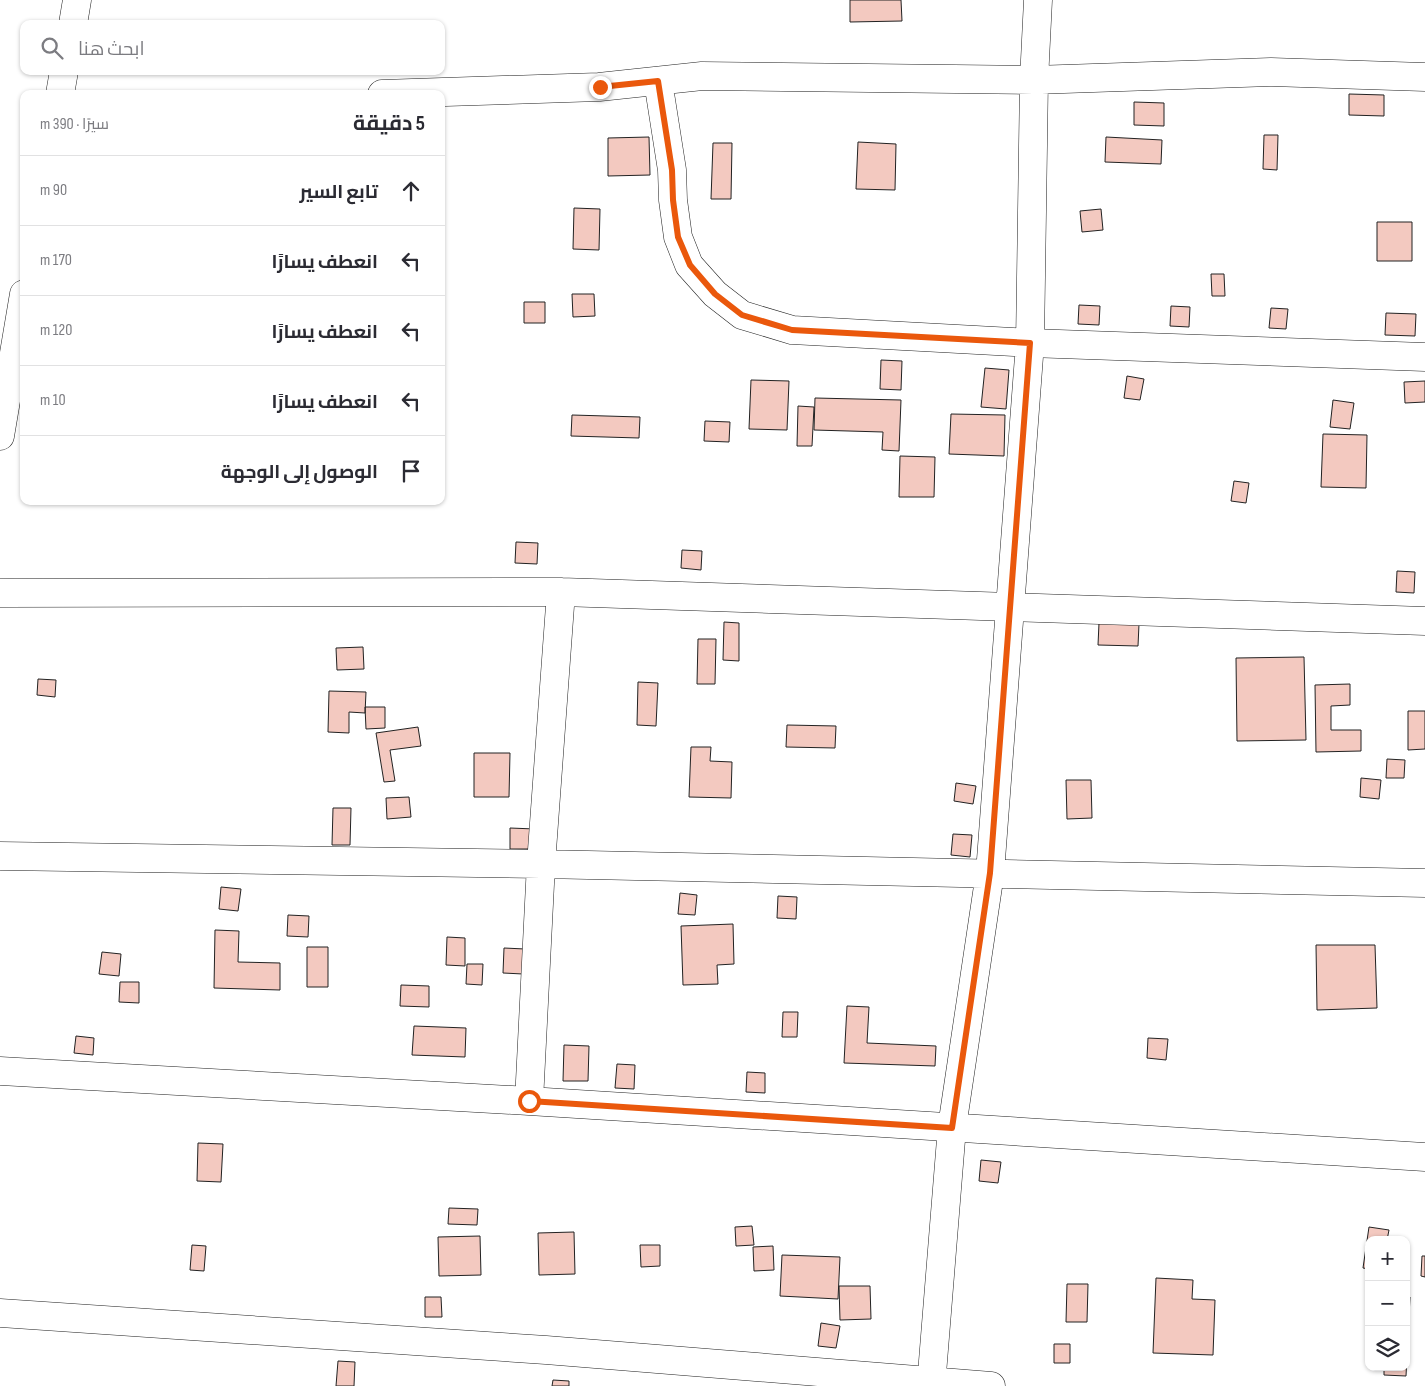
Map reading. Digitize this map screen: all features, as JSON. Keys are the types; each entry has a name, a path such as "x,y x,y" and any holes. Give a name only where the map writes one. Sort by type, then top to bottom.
{"street":[{"path":"74,20 77,0"},
{"path":"931,1384 952,1128 990,873 1030,343 1034,80 1038,0"},
{"path":"445,92 600,87 702,76 1034,80 1271,72 1425,77"},
{"path":"61,90 63,75"},
{"path":"658,81 672,170 673,200 678,237 690,265 715,294 742,315 792,330 1030,343 1425,357"},
{"path":"0,432 20,317"},
{"path":"529,1101 541,864 561,592"},
{"path":"0,593 561,592 1425,620"},
{"path":"0,856 541,864 1425,883"},
{"path":"0,1071 529,1101 1425,1157"},
{"path":"0,1314 536,1349 931,1384 991,1386"}],"building":[{"path":"850,0 901,0 902,21 850,22"},
{"path":"1349,94 1384,95 1384,116 1349,115"},
{"path":"1134,102 1164,103 1164,126 1134,125"},
{"path":"1264,135 1278,135 1277,170 1263,169"},
{"path":"649,137 650,175 608,176 608,138"},
{"path":"1106,137 1162,140 1161,164 1105,162"},
{"path":"858,142 896,144 895,190 856,189"},
{"path":"713,143 732,143 731,199 711,199"},
{"path":"574,208 600,209 599,250 573,249"},
{"path":"1101,209 1103,230 1082,232 1080,211"},
{"path":"1377,222 1412,222 1412,261 1377,261"},
{"path":"1211,274 1224,274 1225,296 1212,296"},
{"path":"572,294 594,294 595,316 573,317"},
{"path":"524,302 545,302 545,323 524,323"},
{"path":"1079,305 1100,306 1099,325 1078,324"},
{"path":"1171,306 1190,307 1189,327 1170,326"},
{"path":"1271,308 1288,309 1286,329 1269,328"},
{"path":"1386,313 1416,314 1415,336 1385,335"},
{"path":"881,360 902,361 901,390 880,389"},
{"path":"985,368 1009,370 1006,409 981,407"},
{"path":"1127,376 1144,379 1140,400 1124,398"},
{"path":"751,380 789,381 787,430 749,429"},
{"path":"1425,381 1425,402 1405,403 1404,382"},
{"path":"815,398 901,400 899,451 882,450 883,432 814,430"},
{"path":"1333,400 1354,403 1350,429 1330,427"},
{"path":"798,406 814,407 812,446 797,446"},
{"path":"951,414 1005,415 1004,456 949,454"},
{"path":"572,415 640,417 639,438 571,436"},
{"path":"705,421 730,422 729,442 704,441"},
{"path":"1323,434 1367,435 1366,488 1321,487"},
{"path":"900,456 935,457 934,497 899,497"},
{"path":"1234,481 1249,483 1246,503 1231,501"},
{"path":"516,542 538,543 537,564 515,563"},
{"path":"682,550 702,551 701,570 681,568"},
{"path":"1397,571 1415,572 1414,593 1396,592"},
{"path":"724,622 739,623 739,661 723,660"},
{"path":"1099,623 1139,624 1138,646 1098,645"},
{"path":"698,639 716,639 715,684 697,684"},
{"path":"363,647 364,669 337,670 336,648"},
{"path":"1304,657 1306,740 1237,741 1236,658"},
{"path":"38,679 56,680 55,697 37,695"},
{"path":"638,682 658,683 656,726 637,725"},
{"path":"1350,684 1350,705 1331,706 1331,730 1361,730 1361,751 1316,752 1315,685"},
{"path":"329,691 366,692 365,713 349,712 349,733 328,732"},
{"path":"365,707 385,707 385,728 366,729"},
{"path":"1408,711 1425,711 1425,749 1408,750"},
{"path":"787,725 836,726 835,748 786,747"},
{"path":"418,727 421,746 390,750 395,781 384,782 376,733"},
{"path":"691,747 711,747 710,761 732,762 731,798 689,797"},
{"path":"474,753 510,753 509,797 474,797"},
{"path":"1387,759 1405,760 1404,778 1386,778"},
{"path":"1361,778 1381,780 1379,799 1360,797"},
{"path":"1066,780 1091,780 1092,818 1067,819"},
{"path":"956,783 976,786 973,804 954,801"},
{"path":"409,797 411,817 387,819 386,798"},
{"path":"333,808 351,808 350,845 332,845"},
{"path":"510,828 535,829 535,849 510,849"},
{"path":"953,834 972,835 970,857 951,855"},
{"path":"221,887 241,889 238,911 219,909"},
{"path":"680,893 697,895 695,915 678,914"},
{"path":"778,896 797,897 796,919 777,918"},
{"path":"288,915 309,916 308,937 287,936"},
{"path":"733,924 734,964 717,965 718,984 683,985 681,926"},
{"path":"215,930 239,931 238,962 280,963 280,990 214,988"},
{"path":"447,937 465,938 465,966 446,965"},
{"path":"1316,945 1375,945 1377,1008 1317,1010"},
{"path":"307,947 328,947 328,987 307,987"},
{"path":"504,948 525,949 523,974 503,973"},
{"path":"102,952 121,954 119,976 99,974"},
{"path":"467,964 483,964 482,985 466,984"},
{"path":"120,982 139,982 139,1003 119,1002"},
{"path":"401,985 429,986 429,1007 400,1006"},
{"path":"847,1006 869,1007 867,1043 936,1046 935,1066 844,1063"},
{"path":"783,1012 798,1012 797,1037 782,1037"},
{"path":"414,1026 466,1028 465,1057 412,1055"},
{"path":"76,1036 94,1038 93,1055 74,1053"},
{"path":"1148,1038 1168,1039 1166,1060 1147,1058"},
{"path":"564,1045 589,1046 588,1081 563,1081"},
{"path":"617,1064 635,1065 634,1089 615,1088"},
{"path":"747,1072 765,1073 765,1093 746,1092"},
{"path":"198,1143 223,1144 221,1182 197,1181"},
{"path":"981,1160 1001,1162 998,1183 979,1181"},
{"path":"449,1208 478,1209 477,1225 448,1224"},
{"path":"752,1226 754,1245 736,1246 735,1227"},
{"path":"1369,1227 1389,1230 1388,1236 1368,1236"},
{"path":"574,1232 575,1274 539,1275 538,1233"},
{"path":"480,1236 481,1275 439,1276 438,1237"},
{"path":"192,1245 206,1246 204,1271 190,1270"},
{"path":"640,1245 660,1245 660,1266 641,1267"},
{"path":"773,1246 774,1270 754,1271 753,1247"},
{"path":"782,1255 840,1257 838,1299 780,1296"},
{"path":"1422,1256 1425,1256 1425,1277 1421,1276"},
{"path":"1156,1278 1193,1280 1192,1299 1215,1300 1213,1355 1153,1353"},
{"path":"1067,1284 1088,1284 1087,1322 1066,1322"},
{"path":"839,1286 870,1286 871,1319 840,1320"},
{"path":"425,1297 441,1297 442,1317 425,1317"},
{"path":"821,1323 840,1326 836,1348 818,1346"},
{"path":"1054,1344 1070,1344 1070,1363 1054,1363"},
{"path":"338,1361 355,1362 354,1386 336,1386"},
{"path":"1384,1371 1406,1371 1406,1376 1384,1375"},
{"path":"553,1380 569,1381 569,1386 552,1386"}],"route":[{"path":"529,1101 952,1128 990,873 1030,343 792,330 742,315 715,294 690,265 678,237 673,200 672,170 658,81 600,87"}]}
